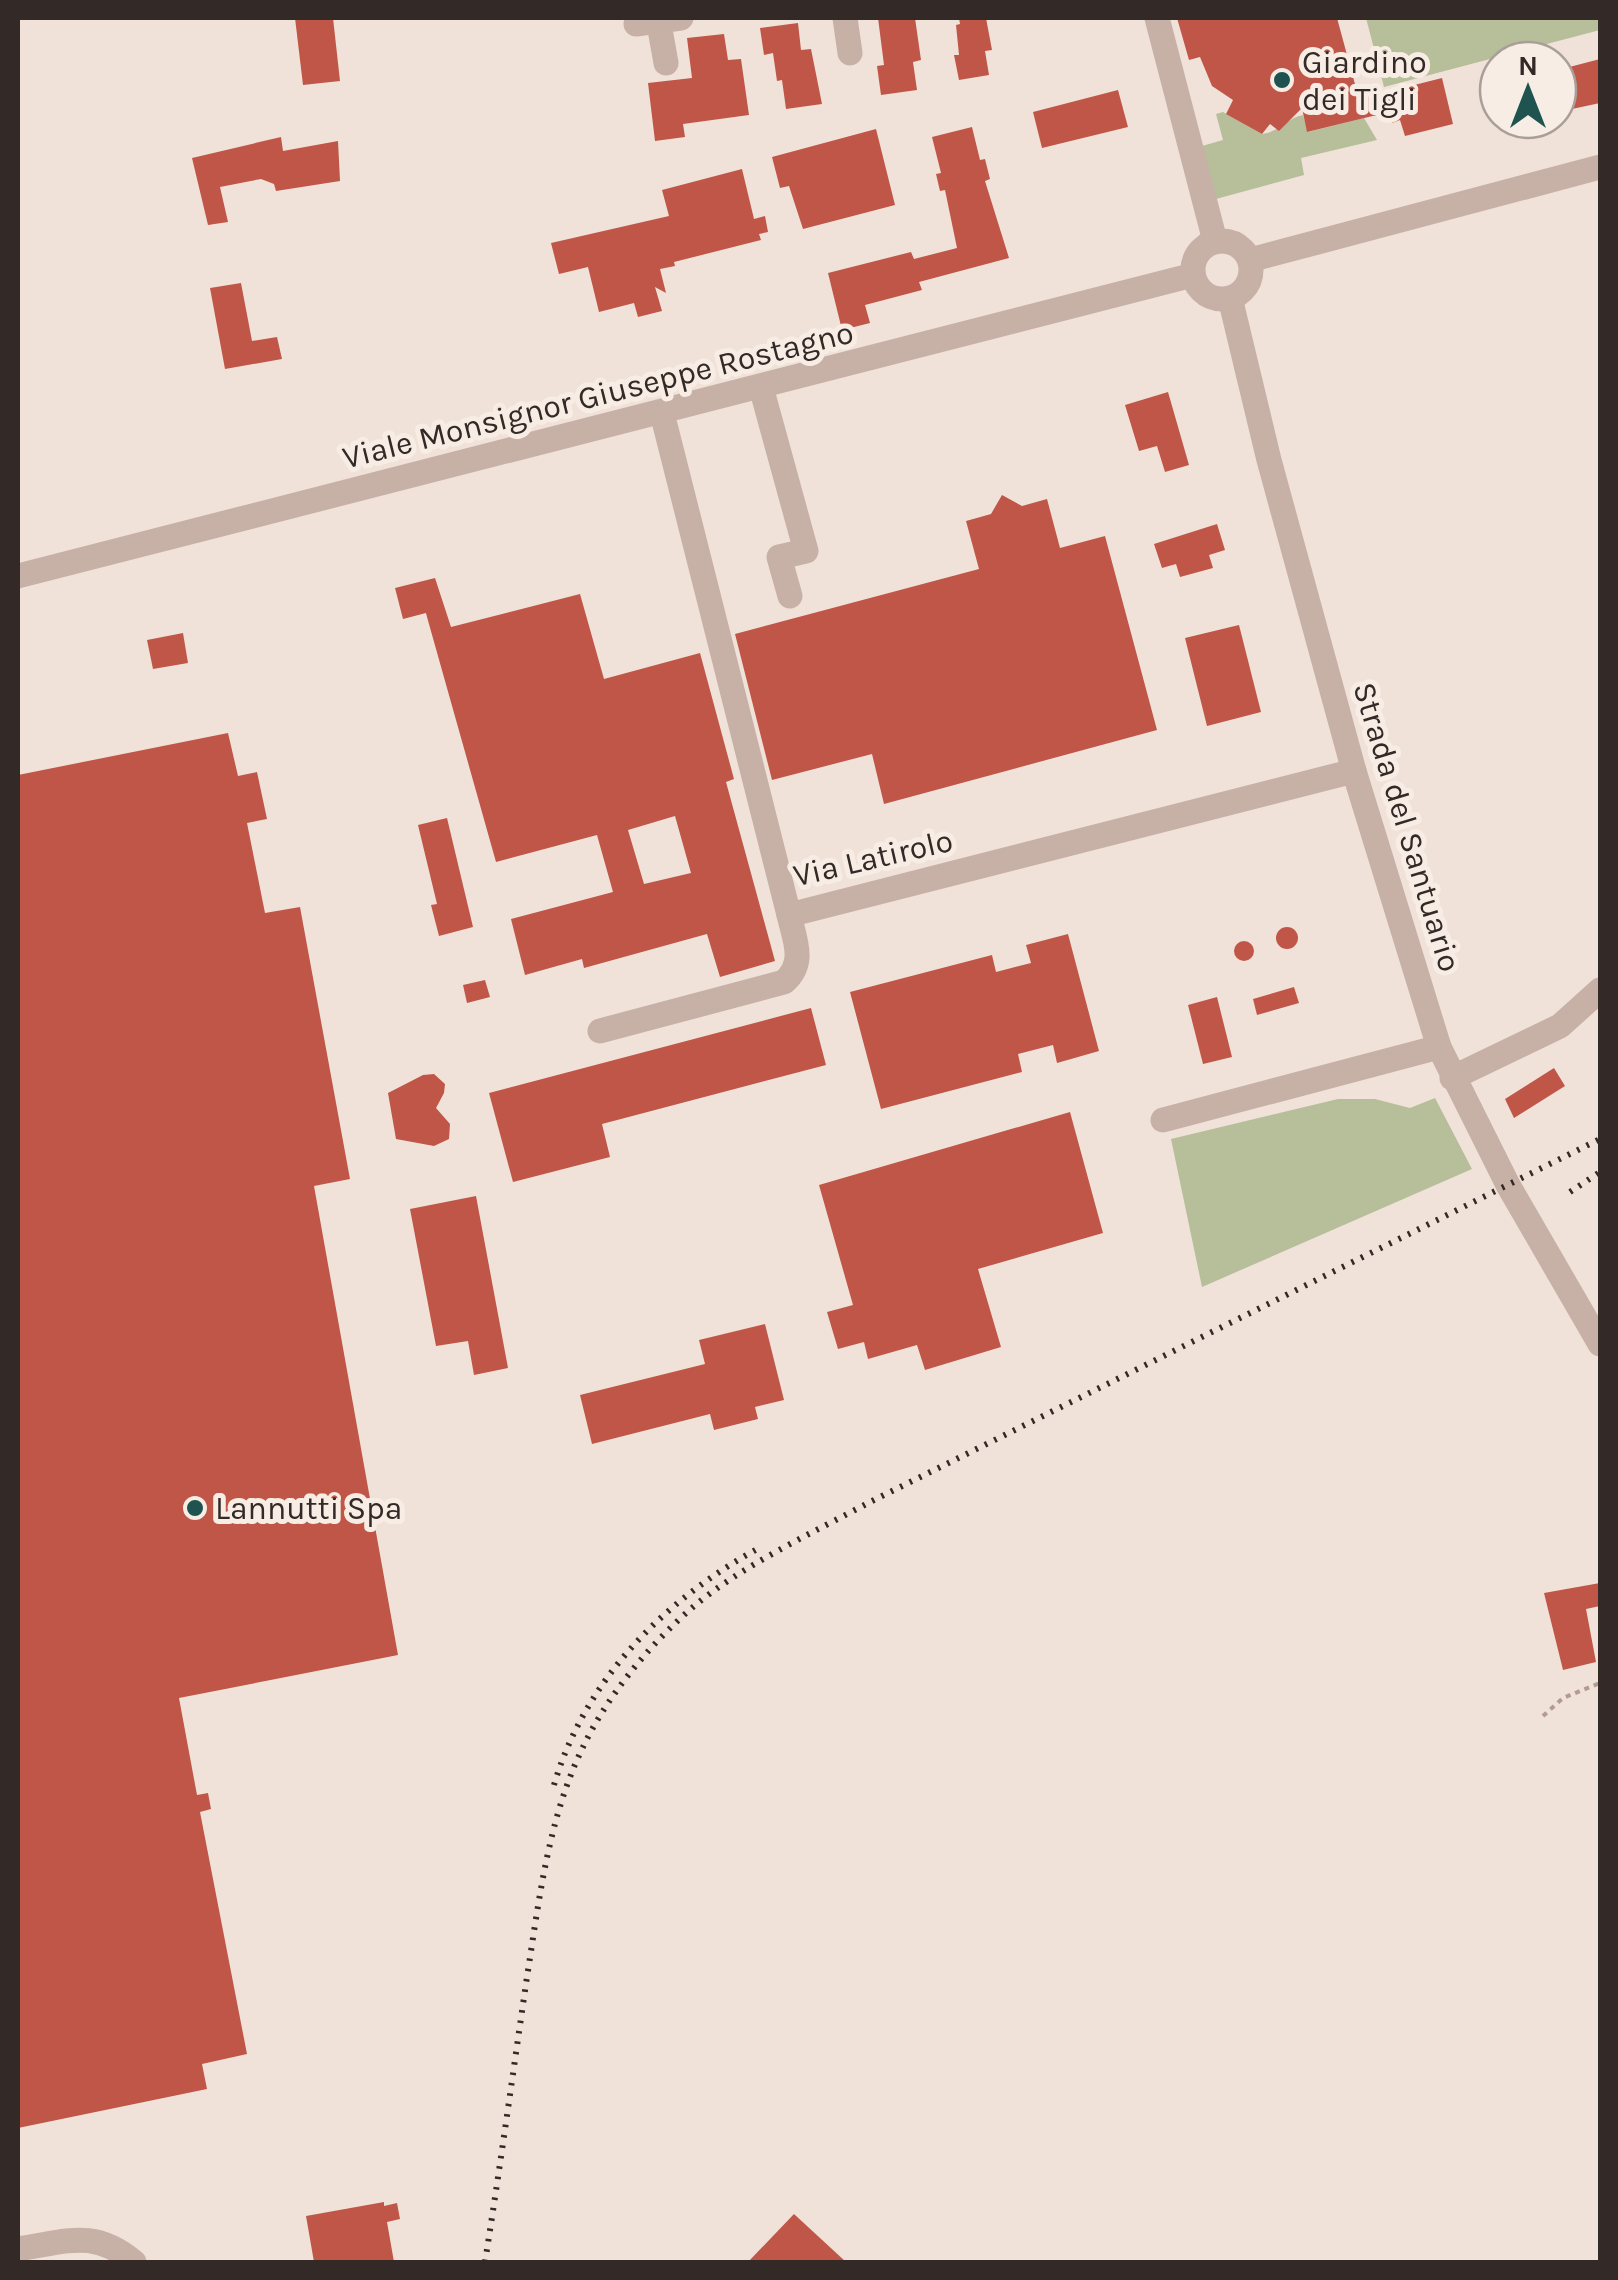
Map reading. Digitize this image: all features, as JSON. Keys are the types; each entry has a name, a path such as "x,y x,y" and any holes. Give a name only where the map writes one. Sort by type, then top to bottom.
{"street":[{"path":"845,18 850,53"},
{"path":"1157,18 1215,241"},
{"path":"658,20 666,63"},
{"path":"1250,260 1600,168"},
{"path":"1215,241 1240,246 1250,260 1252,269 1246,288 1230,298 1202,292 1193,275 1195,258 1215,241"},
{"name":"Viale Monsignor Giuseppe Rostagno","path":"18,576 1193,275"},
{"name":"Strada del Santuario","path":"1230,298 1269,460 1354,770 1439,1046 1508,1185 1600,1344"},
{"path":"761,387 806,551 779,558 790,596"},
{"name":"Via Latirolo","path":"662,413 789,916 1354,770"},
{"path":"600,1031 784,982 794,973 799,959 789,916"},
{"path":"1452,1078 1560,1026 1600,990"},
{"path":"1163,1120 1439,1046"},
{"path":"18,2250 94,2240 114,2246 134,2262"}],"path":[{"path":"1544,1716 1563,1698 1600,1684"}],"green space":[{"path":"1366,18 1600,18 1600,30 1562,40 1478,40 1478,62 1384,87"},
{"path":"1223,112 1262,134 1303,115 1308,132 1364,118 1377,140 1301,158 1304,175 1216,199 1202,146 1223,140 1216,114"},
{"path":"1435,1098 1472,1169 1202,1287 1171,1139 1338,1099 1375,1099 1410,1108"}],"building":[{"path":"295,18 333,18 340,81 303,85"},
{"path":"878,18 915,18 921,60 913,62 917,90 881,95 877,66 884,65"},
{"path":"959,18 986,18 992,50 985,51 989,75 959,80 954,55 959,55"},
{"name":"Giardino dei Tigli","path":"1177,18 1337,18 1359,99 1442,78 1453,124 1405,136 1400,120 1392,123 1389,112 1307,132 1302,108 1279,131 1270,124 1262,134 1226,114 1233,100 1212,86 1200,57 1189,60"},
{"path":"798,23 801,50 811,49 822,104 786,109 782,80 777,81 773,53 764,55 760,28"},
{"path":"724,34 728,60 741,59 749,115 683,124 685,137 655,141 648,83 692,78 687,38"},
{"path":"1600,59 1600,103 1578,108 1578,65"},
{"path":"1118,90 1128,127 1042,148 1033,112"},
{"path":"972,127 980,160 985,159 990,179 985,181 1009,258 919,282 922,290 865,305 870,323 842,330 828,273 911,252 914,259 957,248 945,190 940,191 936,174 941,173 932,137"},
{"path":"876,129 895,205 803,229 789,186 780,188 772,157"},
{"path":"281,137 283,151 338,141 340,181 276,191 274,184 261,179 220,187 228,222 208,225 192,158"},
{"path":"742,169 754,219 765,216 768,232 759,234 761,240 660,269 666,293 655,287 662,311 638,317 634,303 599,312 588,267 559,274 551,243 669,216 662,190"},
{"path":"241,283 252,341 277,337 282,359 225,369 210,288"},
{"path":"1168,392 1189,465 1165,472 1157,446 1139,451 1125,405"},
{"path":"1002,495 1022,506 1047,499 1060,548 1105,536 1157,730 884,804 872,754 772,780 735,634 979,569 966,521 991,514"},
{"path":"1217,524 1225,550 1209,555 1213,568 1180,577 1176,564 1162,568 1154,544"},
{"path":"435,578 451,627 580,594 604,679 700,653 734,779 726,782 775,961 720,977 707,934 584,968 582,959 525,975 511,919 613,892 597,835 496,862 426,613 403,619 395,588","holes":["675,816 691,873 644,884 628,830"]},
{"path":"1239,625 1261,712 1207,726 1185,638"},
{"path":"183,633 188,663 153,669 147,640"},
{"name":"Lannutti Spa","path":"228,733 238,776 257,772 267,819 247,823 265,913 300,907 350,1179 314,1186 398,1655 179,1698 197,1795 208,1793 211,1809 200,1812 247,2054 202,2064 207,2089 18,2128 18,775"},
{"path":"447,818 473,927 439,936 431,905 437,904 418,825"},
{"path":"1287,927 1295,930 1295,946 1287,949 1279,946 1276,938 1279,930"},
{"path":"1068,934 1099,1051 1057,1063 1053,1045 1018,1054 1022,1072 881,1109 850,992 992,955 996,972 1031,963 1026,945"},
{"path":"1240,941 1248,941 1254,951 1248,961 1240,961 1234,955 1234,947"},
{"path":"485,980 490,997 467,1003 463,985"},
{"path":"1294,987 1299,1003 1257,1015 1253,999"},
{"path":"1217,997 1232,1057 1203,1064 1188,1005"},
{"path":"811,1008 826,1065 602,1124 610,1157 513,1182 489,1093"},
{"path":"1554,1068 1565,1086 1514,1118 1505,1099"},
{"path":"434,1074 445,1084 436,1108 450,1124 449,1139 434,1146 396,1139 388,1093 423,1075"},
{"path":"1070,1112 1103,1233 978,1269 1001,1347 925,1370 917,1345 868,1359 864,1342 838,1349 827,1312 853,1305 819,1185"},
{"path":"476,1196 508,1368 474,1375 468,1341 436,1346 410,1209"},
{"path":"765,1324 784,1400 755,1407 758,1419 714,1430 710,1414 592,1444 580,1395 705,1364 699,1340"},
{"path":"1600,1583 1600,1606 1586,1609 1596,1662 1563,1670 1544,1593"},
{"path":"384,2202 384,2206 397,2203 400,2219 387,2222 394,2262 314,2262 306,2216"},
{"path":"794,2214 846,2262 748,2262"}],"railway":[{"path":"485,2262 536,1919 561,1804 582,1749 604,1710 630,1672 661,1638 712,1592 802,1538 1600,1139"},
{"path":"1570,1192 1600,1172"},
{"path":"554,1785 586,1710 634,1645 693,1591 761,1547"}],"place":[{"name":"Giardino dei Tigli","path":"1282,80"},
{"name":"Lannutti Spa","path":"195,1508"}]}
